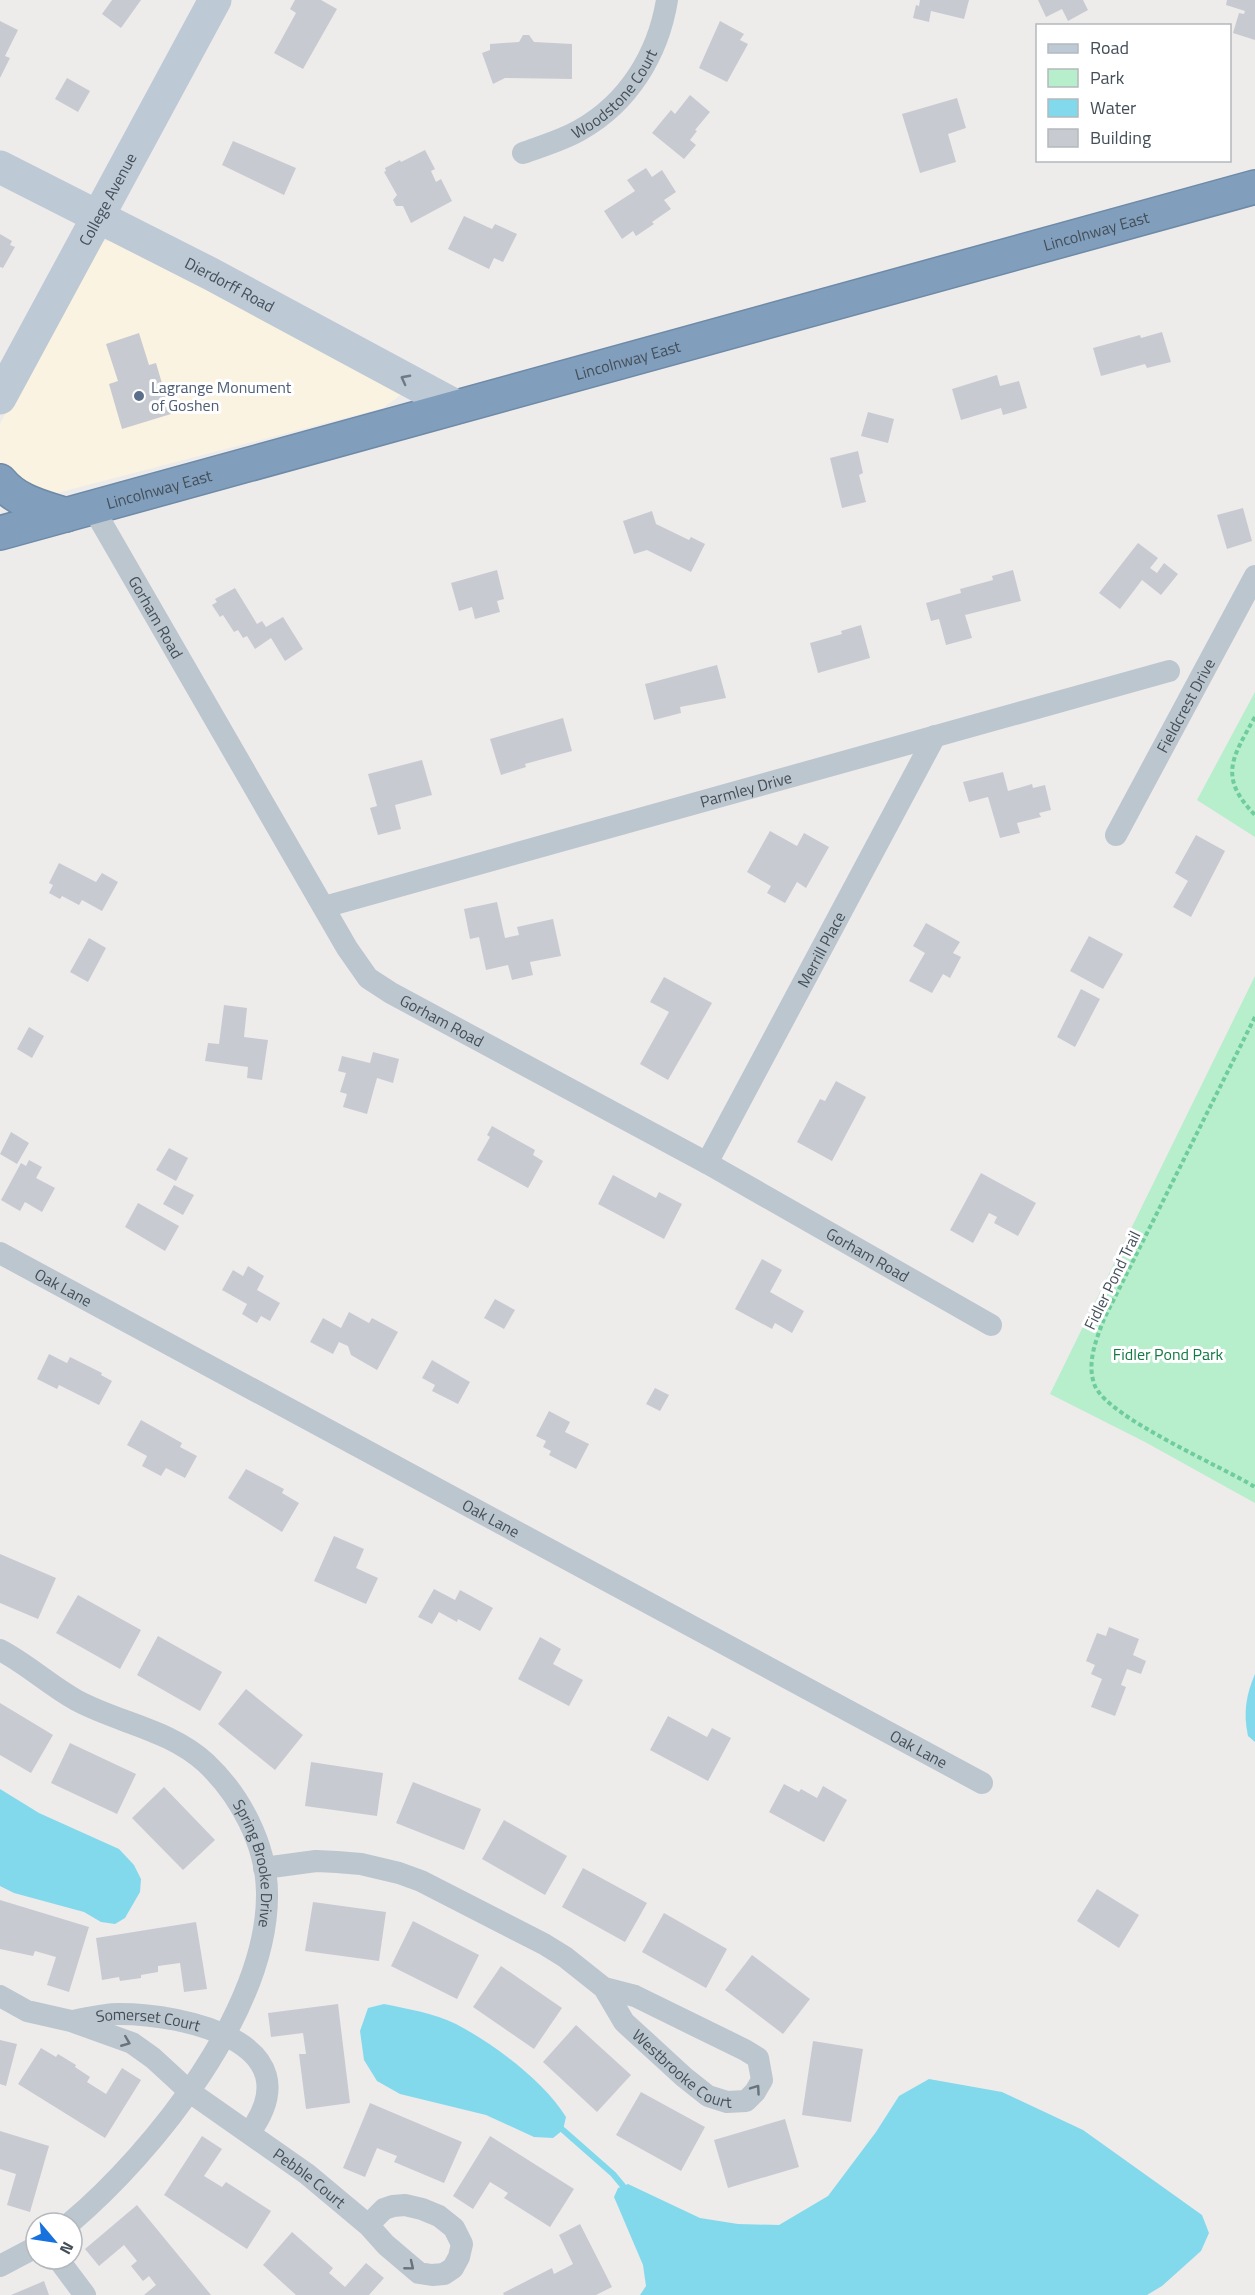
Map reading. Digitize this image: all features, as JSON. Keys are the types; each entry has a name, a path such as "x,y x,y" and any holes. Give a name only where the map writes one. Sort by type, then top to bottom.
{"highway":[{"name":"Lincolnway East","path":"0,533 1255,187"},
{"path":"0,481 7,490 25,502 79,512"}],"street":[{"name":"College Avenue","path":"0,398 215,0"},
{"name":"Woodstone Court","path":"524,153 578,132 603,116 620,100 641,72 654,48 667,0"},
{"name":"Dierdorff Road","path":"0,167 211,274 456,406"},
{"name":"Gorham Road","path":"79,512 357,964 368,978 707,1163 992,1325"},
{"name":"Fieldcrest Drive","path":"1116,835 1255,576"},
{"name":"Parmley Drive","path":"324,907 1169,671"},
{"name":"Merrill Place","path":"707,1163 934,736"},
{"name":"Oak Lane","path":"0,1253 982,1783"},
{"name":"Spring Brooke Drive","path":"0,1650 22,1662 76,1700 165,1736 187,1748 205,1762 224,1781 237,1800 258,1843 264,1868 267,1899 263,1936 254,1967 224,2033 190,2092 167,2122 121,2175 83,2211"},
{"name":"Westbrooke Court","path":"264,1868 338,1862 361,1864 421,1881 565,1957 604,1988 624,2022 708,2096 727,2102 746,2101 756,2092 762,2080 758,2058 634,1996 604,1988"},
{"name":"Somerset Court","path":"0,1996 27,2011 71,2021 132,2043 153,2058 190,2092"},
{"name":"Somerset Court","path":"71,2021 117,2014 155,2017 224,2033"},
{"path":"224,2033 250,2051 260,2061 265,2072 268,2085 265,2106 250,2132"},
{"name":"Pebble Court","path":"190,2092 307,2174 368,2225"},
{"path":"0,2266 24,2253"},
{"path":"66,2271 85,2295"}],"path":[{"path":"1255,717 1233,761 1234,788 1240,800 1255,815"},
{"name":"Fidler Pond Trail","path":"1255,1017 1104,1319 1091,1361 1094,1384 1099,1393 1121,1413 1255,1487"}],"shaded area":[{"path":"112,240 402,394 383,408 11,505 0,505 0,424 94,248 104,241"}],"green space":[{"path":"1255,692 1255,837 1197,800"},
{"name":"Fidler Pond Park","path":"1255,976 1255,1503 1145,1442 1050,1394"}],"water":[{"path":"1255,1674 1255,1742 1248,1736 1246,1712 1249,1689"},
{"path":"0,1789 39,1813 119,1849 134,1865 141,1879 140,1892 125,1918 115,1924 101,1922 84,1912 14,1893 0,1886"},
{"path":"384,2004 448,2020 502,2053 532,2077 557,2103 566,2117 563,2130 553,2138 534,2137 486,2115 400,2094 377,2081 364,2060 360,2031 368,2008"},
{"path":"929,2079 1002,2092 1083,2130 1202,2215 1209,2233 1201,2251 1162,2286 1147,2295 640,2295 646,2286 643,2265 614,2197 618,2188 628,2184 700,2218 738,2224 779,2225 828,2196 876,2132 899,2096"}],"building":[{"path":"112,0 141,0 121,28 102,14"},
{"path":"295,0 321,0 337,9 303,69 274,53 296,13 290,9"},
{"path":"920,0 969,0 964,19 931,11 929,22 913,18 916,5 919,6"},
{"path":"1038,0 1083,0 1088,10 1068,21 1062,9 1046,17"},
{"path":"1227,0 1255,0 1255,40 1233,33 1239,13 1244,14 1245,11 1226,5"},
{"path":"0,21 18,30 5,56 10,58 0,78"},
{"path":"720,21 744,34 740,40 748,44 727,82 699,68"},
{"path":"523,35 529,35 534,42 572,44 572,79 505,78 493,84 482,53 490,50 490,44 519,42"},
{"path":"67,78 90,91 78,112 55,99"},
{"path":"690,95 710,112 695,130 697,131 690,140 696,145 684,159 652,133 671,110 675,114"},
{"path":"957,98 966,128 948,134 956,162 920,173 902,114"},
{"path":"233,141 296,168 284,195 222,165"},
{"path":"425,150 435,169 431,171 436,182 441,179 452,201 411,223 403,206 396,206 393,200 397,195 384,172 385,168"},
{"path":"646,168 652,177 662,170 676,192 664,200 671,209 636,236 633,231 622,239 604,211 635,191 627,180"},
{"path":"464,216 492,229 495,224 517,234 503,262 494,258 489,269 448,249"},
{"path":"0,234 12,241 10,245 15,247 3,268 0,267"},
{"path":"1162,332 1171,362 1147,368 1145,364 1101,376 1093,348 1140,335 1141,338"},
{"path":"139,333 149,365 156,363 171,414 122,429 109,384 118,381 106,344"},
{"path":"997,375 1000,386 1019,381 1027,408 1003,415 1001,408 961,420 952,389"},
{"path":"868,412 894,419 888,443 861,436"},
{"path":"858,451 863,473 859,475 866,502 842,508 830,458"},
{"path":"1243,508 1252,541 1227,549 1217,515"},
{"path":"652,511 656,524 689,540 691,537 705,544 691,572 647,550 634,554 623,521"},
{"path":"1138,543 1158,558 1150,568 1157,573 1164,563 1178,574 1161,595 1142,580 1120,609 1099,593"},
{"path":"497,570 504,599 497,601 500,612 475,619 472,607 459,611 451,583"},
{"path":"1013,570 1021,601 965,615 972,638 946,645 939,619 931,621 926,603 961,593 960,589 993,580 992,576"},
{"path":"235,588 257,624 262,621 266,627 283,617 303,649 285,661 271,638 255,649 247,636 243,638 238,630 234,632 223,615 220,617 212,605 217,602 215,599"},
{"path":"861,625 870,658 818,673 810,643 842,634 841,631"},
{"path":"717,665 726,698 680,707 681,713 654,720 645,684"},
{"path":"563,718 572,751 525,764 526,767 501,775 490,739"},
{"path":"422,760 432,795 395,805 401,829 378,835 370,808 377,806 368,774"},
{"path":"1003,772 1008,791 1032,784 1033,788 1045,785 1051,810 1039,813 1041,817 1017,823 1020,833 1000,838 988,797 969,802 963,782"},
{"path":"770,831 797,846 804,833 829,847 806,888 797,882 785,903 767,893 771,886 747,872"},
{"path":"1196,835 1225,851 1191,917 1173,907 1188,881 1175,873"},
{"path":"59,863 96,882 102,873 118,882 102,911 82,900 79,905 62,896 60,899 49,893 53,885 49,883"},
{"path":"497,902 505,938 519,935 517,927 553,919 561,956 530,962 533,975 512,980 508,965 486,970 479,937 470,939 464,909"},
{"path":"926,923 960,942 953,953 961,957 950,978 943,974 932,993 909,981 925,953 913,946"},
{"path":"1089,936 1123,954 1103,989 1070,971"},
{"path":"89,938 106,948 88,982 70,972"},
{"path":"664,977 712,1003 668,1080 640,1064 669,1012 650,1002"},
{"path":"1081,989 1100,999 1075,1047 1057,1037"},
{"path":"224,1005 247,1008 244,1037 268,1040 262,1080 247,1078 248,1067 205,1061 208,1043 219,1044"},
{"path":"29,1027 44,1036 32,1058 17,1049"},
{"path":"373,1052 399,1059 393,1083 377,1078 367,1114 343,1107 347,1094 340,1092 346,1073 338,1071 342,1056 370,1063"},
{"path":"836,1081 866,1097 832,1161 797,1142 820,1099 825,1101"},
{"path":"492,1126 535,1150 533,1155 543,1161 528,1188 477,1160 490,1137 487,1135"},
{"path":"11,1132 29,1143 17,1164 0,1154"},
{"path":"169,1148 188,1158 176,1181 156,1170"},
{"path":"29,1160 42,1167 36,1178 55,1188 42,1212 25,1202 20,1211 1,1200 21,1163 26,1166"},
{"path":"981,1173 1036,1203 1018,1236 994,1223 997,1217 989,1213 973,1243 950,1230"},
{"path":"613,1175 656,1198 659,1192 682,1204 664,1239 598,1204"},
{"path":"174,1185 194,1195 183,1215 163,1204"},
{"path":"138,1203 179,1226 165,1251 125,1227"},
{"path":"762,1259 782,1270 770,1292 804,1311 792,1333 775,1323 772,1329 735,1309"},
{"path":"248,1266 264,1276 257,1290 280,1303 270,1321 261,1316 257,1323 242,1314 247,1304 222,1290 233,1270 243,1276"},
{"path":"495,1299 515,1310 504,1329 484,1318"},
{"path":"349,1312 369,1323 372,1318 398,1332 377,1370 351,1355 348,1346 339,1342 333,1354 310,1342 323,1318 341,1328"},
{"path":"49,1354 67,1363 70,1357 102,1373 101,1375 112,1381 99,1405 59,1385 57,1389 37,1379"},
{"path":"432,1360 470,1382 458,1404 432,1391 435,1385 422,1378"},
{"path":"655,1388 669,1395 660,1411 646,1404"},
{"path":"549,1411 570,1422 565,1432 589,1444 576,1469 549,1455 551,1451 543,1447 546,1441 536,1436"},
{"path":"141,1420 182,1443 180,1447 197,1456 185,1478 166,1468 161,1476 142,1466 147,1456 127,1445"},
{"path":"246,1469 284,1489 282,1493 299,1503 282,1532 228,1498"},
{"path":"334,1536 364,1549 356,1568 378,1578 366,1604 314,1581"},
{"path":"0,1554 56,1578 38,1619 0,1603"},
{"path":"434,1589 455,1600 460,1590 493,1608 480,1631 439,1612 432,1624 418,1617"},
{"path":"78,1595 141,1630 120,1669 56,1633"},
{"path":"1109,1627 1139,1639 1133,1655 1146,1661 1141,1674 1127,1669 1121,1685 1126,1687 1115,1716 1091,1707 1102,1679 1091,1674 1095,1665 1086,1661 1097,1633 1106,1636"},
{"path":"158,1636 222,1672 200,1711 137,1675"},
{"path":"540,1637 561,1649 553,1664 583,1680 569,1706 518,1679"},
{"path":"246,1689 303,1735 275,1770 218,1724"},
{"path":"0,1703 53,1735 31,1773 0,1755"},
{"path":"668,1716 707,1737 712,1728 731,1738 708,1781 650,1750"},
{"path":"70,1743 136,1774 117,1814 51,1783"},
{"path":"311,1762 383,1773 377,1816 305,1806"},
{"path":"413,1782 481,1809 464,1850 396,1823"},
{"path":"784,1784 799,1792 801,1789 817,1798 823,1786 847,1800 824,1842 769,1812"},
{"path":"164,1787 215,1840 183,1870 132,1818"},
{"path":"504,1820 567,1856 545,1895 482,1859"},
{"path":"583,1868 647,1903 625,1942 562,1907"},
{"path":"1097,1889 1139,1915 1119,1948 1077,1921"},
{"path":"0,1900 89,1927 69,1992 47,1985 56,1957 35,1951 33,1956 0,1949"},
{"path":"313,1902 386,1912 379,1961 305,1951"},
{"path":"664,1913 727,1949 706,1988 642,1952"},
{"path":"413,1921 479,1955 457,1999 391,1966"},
{"path":"196,1922 207,1989 184,1992 180,1963 158,1966 158,1972 141,1975 141,1978 120,1981 119,1977 102,1980 96,1938"},
{"path":"752,1955 810,1999 783,2034 725,1990"},
{"path":"501,1966 562,2008 534,2049 473,2007"},
{"path":"338,2004 350,2103 306,2109 299,2054 306,2054 303,2033 271,2037 268,2013"},
{"path":"576,2025 631,2075 597,2112 543,2062"},
{"path":"0,2040 17,2044 6,2086 0,2084"},
{"path":"813,2041 863,2049 851,2122 802,2115"},
{"path":"41,2048 56,2057 58,2054 76,2065 75,2067 90,2077 87,2082 106,2094 122,2068 141,2080 105,2138 18,2084"},
{"path":"641,2092 705,2127 681,2171 616,2135"},
{"path":"370,2103 462,2142 444,2183 394,2162 397,2156 377,2148 365,2177 343,2168"},
{"path":"785,2119 799,2167 728,2188 714,2140"},
{"path":"0,2131 49,2146 30,2211 7,2205 16,2174 0,2169"},
{"path":"202,2136 222,2149 204,2176 222,2187 226,2182 271,2211 247,2249 164,2195"},
{"path":"490,2136 574,2189 550,2227 504,2198 508,2193 490,2182 473,2209 453,2196"},
{"path":"137,2205 211,2295 144,2295 156,2285 149,2276 143,2281 131,2266 137,2261 124,2245 99,2266 85,2249"},
{"path":"580,2224 612,2287 596,2295 504,2295 503,2293 552,2268 554,2274 573,2264 559,2235"},
{"path":"292,2232 333,2268 329,2273 345,2287 366,2263 384,2278 369,2295 296,2295 263,2265"},
{"path":"44,2281 49,2295 11,2295"}],"waterway":[{"path":"563,2130 613,2174 623,2186"}],"place":[{"name":"Lagrange Monument of Goshen","path":"139,396"}]}
